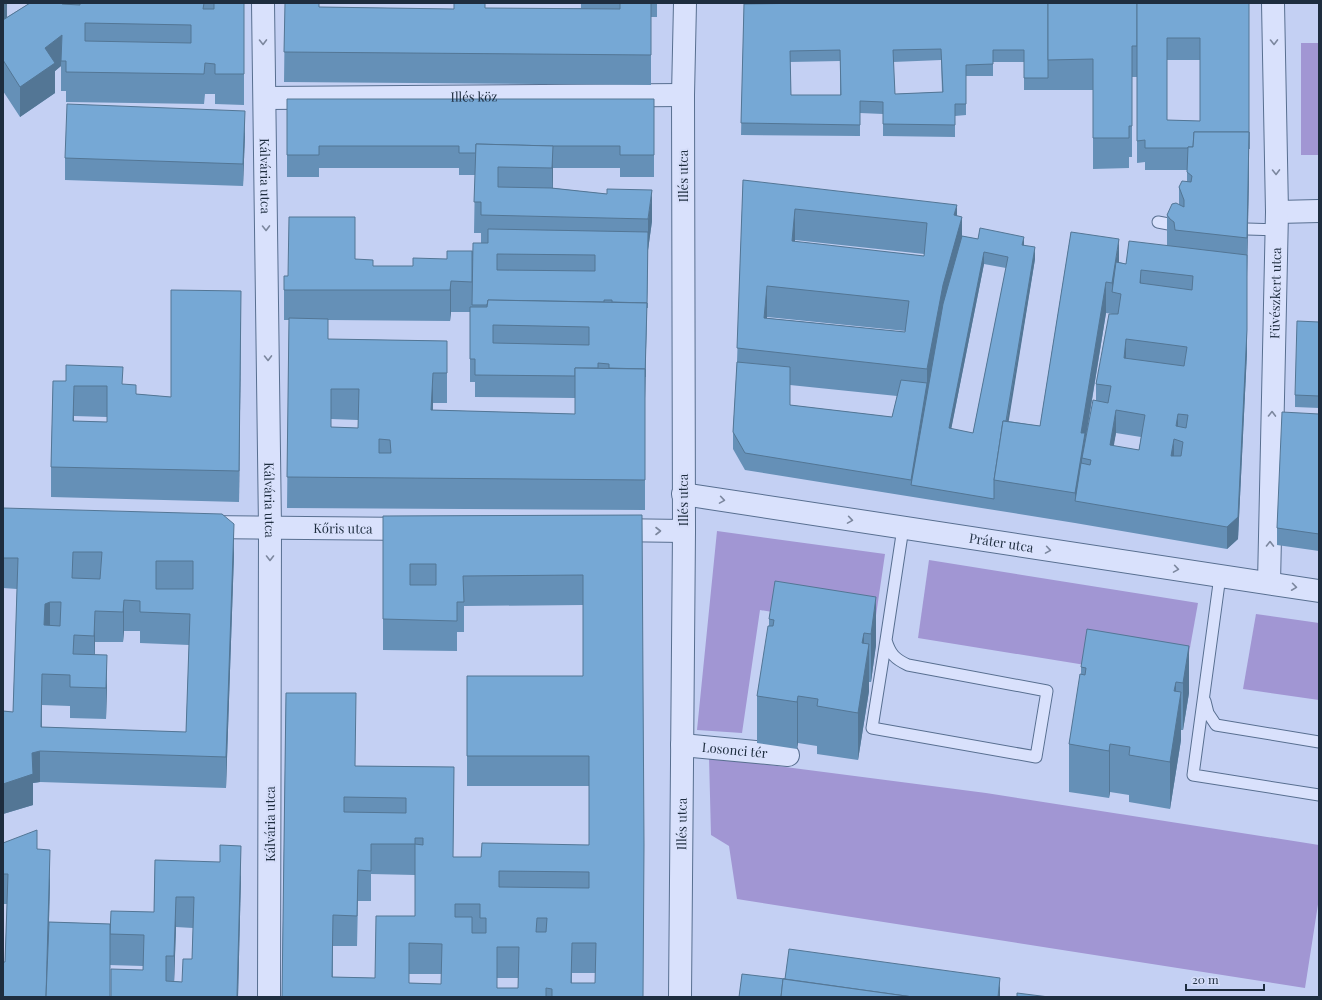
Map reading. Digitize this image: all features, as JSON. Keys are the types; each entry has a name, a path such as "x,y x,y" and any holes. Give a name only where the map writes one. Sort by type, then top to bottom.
{"street":[{"name":"Kálvária utca","path":"263,3 270,528 269,997"},
{"name":"Illés utca","path":"680,997 684,531 683,95 685,3"},
{"name":"Füvészkert utca","path":"1269,583 1277,221 1273,3"},
{"name":"Illés köz","path":"265,98 683,95"},
{"path":"1277,221 1319,211"},
{"name":"Práter utca","path":"683,494 1319,591"},
{"name":"Kőris utca","path":"184,526 429,529"},
{"path":"588,530 684,531"},
{"name":"Losonci tér","path":"682,745 788,755"}],"lane":[{"path":"1247,229 1277,221"},
{"path":"1158,222 1179,226"},
{"path":"886,640 889,651 897,660 908,665 1047,691 1036,757 872,728 903,528"},
{"path":"1220,576 1193,775 1319,795"},
{"path":"1204,697 1208,713 1216,725 1319,742"}],"shaded area":[{"path":"1301,43 1319,43 1319,155 1301,155"},
{"path":"717,531 885,554 874,629 760,610 742,733 697,730"},
{"path":"929,560 1198,603 1184,681 918,638"},
{"path":"1256,614 1319,623 1319,700 1243,689"},
{"path":"709,757 986,793 1319,845 1319,898 1305,988 737,899 729,846 711,835"}],"building":[{"path":"30,3 61,3 80,5 80,3 204,3 203,9 214,9 214,3 244,3 244,74 215,74 215,64 205,63 204,74 66,72 66,61 61,61 62,35 45,48 55,63 20,87 3,60 3,20","holes":["85,23 191,25 191,43 85,41"]},
{"path":"285,3 319,3 319,7 454,9 454,3 485,3 485,8 620,9 620,3 651,3 651,55 284,52"},
{"path":"1048,3 1048,78 1024,78 1024,50 993,50 993,64 966,65 966,104 955,104 955,125 883,124 883,102 860,101 860,125 741,123 744,4","holes":["941,49 943,92 895,94 893,50","840,50 841,95 791,95 790,51"]},
{"path":"1048,3 1137,3 1137,46 1132,46 1132,126 1129,126 1129,138 1093,138 1093,59 1048,60"},
{"path":"1137,3 1249,3 1249,132 1194,132 1193,147 1188,148 1145,148 1145,140 1137,141","holes":["1167,38 1200,38 1200,121 1167,120"]},
{"path":"287,99 654,99 654,155 620,155 620,146 476,144 476,153 459,153 459,146 319,146 319,155 287,155"},
{"path":"67,104 245,111 243,164 65,158"},
{"path":"1194,132 1249,132 1247,238 1175,230 1174,222 1167,215 1172,204 1176,203 1184,207 1184,200 1179,187 1182,181 1191,182 1192,176 1187,172 1188,147 1193,147"},
{"path":"476,144 553,146 552,168 498,167 498,187 551,188 607,194 607,189 652,190 648,219 481,215 481,202 474,202"},
{"path":"743,180 957,205 954,215 962,217 943,285 927,369 737,348","holes":["795,209 927,223 924,256 792,241","767,286 909,301 905,332 764,318"]},
{"path":"289,217 355,217 355,259 373,260 373,266 413,266 413,258 447,259 447,251 472,251 472,282 451,281 450,290 284,290 284,276 288,276"},
{"path":"980,228 1024,237 1022,245 1035,247 1006,421 1003,421 994,480 994,499 911,485 943,304 962,236 978,239","holes":["984,252 1008,257 973,433 949,428"]},
{"path":"488,229 648,232 647,308 647,303 612,302 612,300 604,300 604,302 488,300 487,305 472,305 473,243 488,243","holes":["497,254 595,255 595,271 497,270"]},
{"path":"1071,232 1119,239 1112,283 1106,282 1081,433 1085,433 1075,493 994,480 1003,421 1040,426"},
{"path":"1129,241 1247,255 1247,330 1238,517 1227,527 1075,501 1081,463 1090,465 1091,460 1082,458 1093,400 1108,403 1111,386 1096,384 1109,314 1118,314 1121,294 1112,292 1116,262 1126,264","holes":["1141,270 1193,276 1192,290 1140,283","1126,339 1187,347 1184,366 1124,358","1116,410 1145,415 1139,450 1110,445","1178,414 1188,415 1186,428 1176,426","1174,439 1183,442 1181,456 1171,456"]},
{"path":"171,290 241,291 239,471 51,467 53,381 66,381 66,365 123,367 122,384 136,385 136,394 171,397","holes":["74,386 107,386 107,422 73,421"]},
{"path":"488,300 647,303 645,377 645,369 609,368 609,364 598,363 598,368 575,368 575,376 475,375 475,359 470,359 470,307 487,307","holes":["493,325 589,327 589,345 493,343"]},
{"path":"289,318 328,319 328,339 447,341 447,373 433,373 431,410 575,414 575,368 645,369 645,480 287,477","holes":["331,389 359,389 358,428 331,427","379,439 390,440 391,453 379,453"]},
{"path":"1297,321 1319,322 1319,396 1295,395"},
{"path":"737,362 790,367 790,405 892,417 901,380 927,383 911,480 745,453 733,432"},
{"path":"1282,412 1319,414 1319,534 1277,528"},
{"path":"3,508 222,514 234,524 226,757 40,751 32,753 33,774 3,784 3,711 13,712 18,558 3,558","holes":["73,552 102,552 100,579 72,578","156,561 193,561 193,589 156,589","124,600 140,601 140,612 190,614 186,732 41,727 42,674 70,675 70,687 106,688 107,655 73,654 74,635 94,636 95,611 123,612","50,602 61,602 60,626 44,625 45,604"]},
{"path":"642,515 644,845 643,997 552,997 552,989 546,988 546,997 282,997 286,693 356,693 355,766 454,767 453,857 481,857 482,843 589,845 589,756 467,756 467,676 583,676 583,575 463,576 464,602 457,602 457,621 383,619 383,516","holes":["410,564 436,564 436,585 410,585","344,797 406,798 406,813 344,812","415,838 423,838 423,845 415,844","371,844 415,844 415,916 376,916 375,978 332,977 333,915 357,916 358,870 371,871","499,871 589,872 589,888 499,887","455,904 480,904 480,918 486,918 486,933 472,933 472,917 455,917","537,918 547,918 546,932 536,932","409,943 442,944 441,984 409,983","572,943 596,943 595,983 571,983","497,947 519,947 518,988 497,988"]},
{"path":"775,581 876,597 871,634 864,633 862,643 869,644 858,713 817,706 818,699 798,696 797,702 757,696 768,626 773,626 774,620 769,619"},
{"path":"1087,629 1189,646 1183,683 1176,682 1174,691 1181,692 1170,762 1129,755 1130,747 1110,744 1109,751 1069,744 1080,674 1085,675 1086,668 1081,667"},
{"path":"37,830 37,849 50,850 46,997 3,997 3,962 5,962 8,874 3,874 3,843"},
{"path":"220,845 241,846 237,997 111,997 111,969 143,970 144,935 110,934 111,911 154,912 155,860 220,862","holes":["176,897 194,897 192,959 183,959 182,982 166,981 166,956 174,956"]},
{"path":"49,922 110,924 110,997 46,997"},
{"path":"789,949 1000,978 998,997 913,997 785,979"},
{"path":"742,974 785,979 783,979 781,997 739,997"},
{"path":"783,979 913,997 781,997"},
{"path":"1017,993 1049,997 1017,997"}]}
